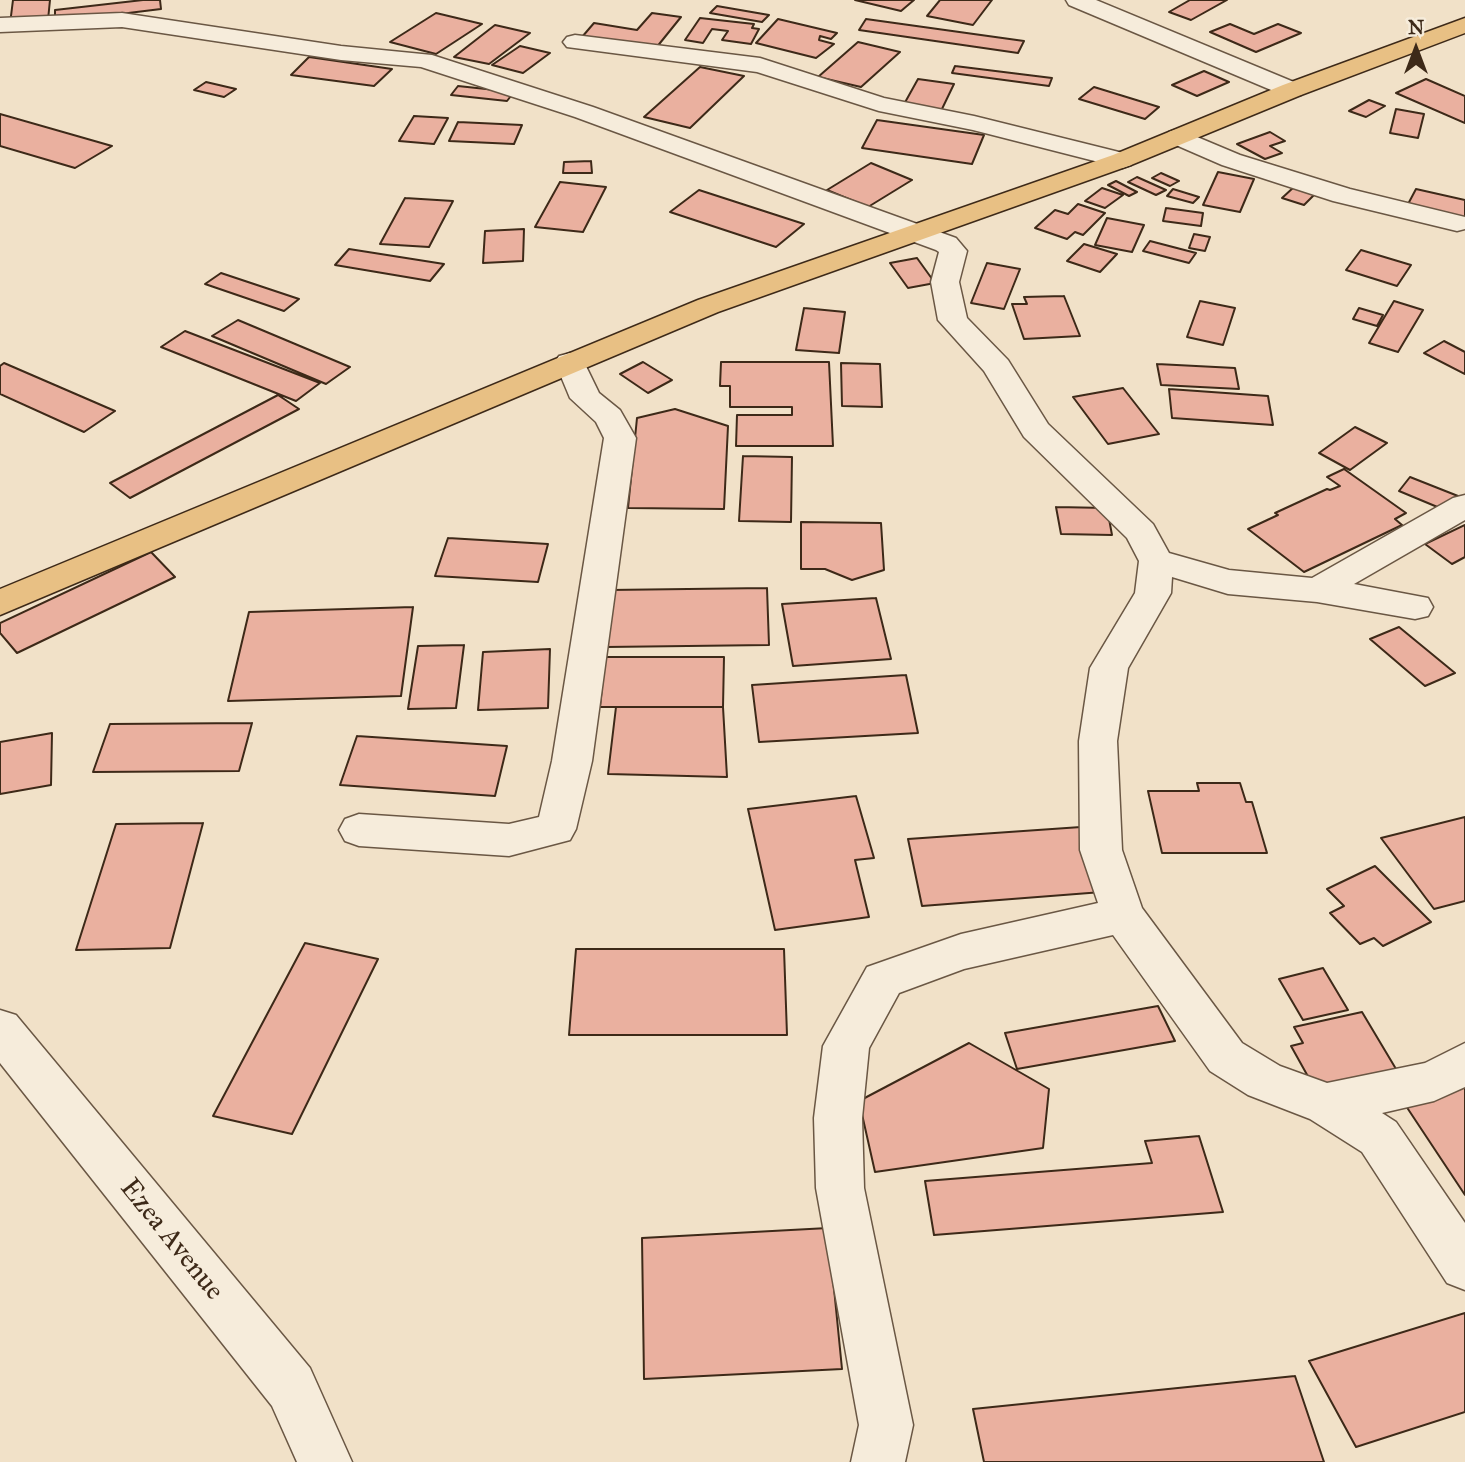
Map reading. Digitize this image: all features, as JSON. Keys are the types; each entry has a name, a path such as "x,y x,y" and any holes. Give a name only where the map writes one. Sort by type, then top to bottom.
{"main road":[{"path":"0,603 708,306 1122,160 1292,90 1465,25"}],"street":[{"path":"1077,0 1292,90"},
{"path":"0,25 122,20 341,52 424,60 597,116 946,244 953,251 945,282 953,320 997,366 1035,430 1141,532 1154,577 1109,668 1098,741 1101,850 1123,915 1226,1057 1264,1081 1327,1104 1380,1137 1465,1265"},
{"path":"575,42 760,65 879,104 974,123 1122,160"},
{"path":"1178,138 1221,157 1342,195 1457,223"},
{"path":"359,830 509,841 556,829 572,761 620,438 609,417 586,398 570,362"},
{"path":"1317,590 1465,506"},
{"path":"1154,577 1317,590 1415,607"},
{"path":"882,1444 840,1188 838,1118 846,1046 883,980 961,952 1123,915"},
{"name":"Ezea Avenue","path":"0,1029 291,1387 325,1462"},
{"path":"1327,1104 1434,1081 1465,1063"}],"building":[{"path":"13,0 50,0 48,20 10,24"},
{"path":"160,0 161,9 55,22 55,10"},
{"path":"855,0 914,0 901,11"},
{"path":"940,0 992,0 973,25 927,16"},
{"path":"1190,0 1227,0 1191,20 1169,12"},
{"path":"717,6 769,15 762,22 710,13"},
{"path":"436,13 482,24 436,54 390,42"},
{"path":"652,13 681,17 656,48 582,37 594,23 637,30"},
{"path":"700,18 754,24 752,28 759,29 751,44 722,40 728,31 712,29 703,43 685,40"},
{"path":"778,19 837,33 831,39 820,36 819,40 834,44 816,58 756,43"},
{"path":"866,19 1024,41 1018,53 859,30"},
{"path":"1230,24 1254,34 1278,24 1301,33 1256,52 1210,32"},
{"path":"495,25 530,33 489,64 454,57"},
{"path":"858,42 900,52 861,87 818,77"},
{"path":"520,46 550,53 523,73 492,65"},
{"path":"309,57 392,69 374,86 291,75"},
{"path":"955,66 1052,78 1049,86 952,73"},
{"path":"700,67 744,76 690,128 644,117"},
{"path":"1204,71 1229,82 1197,96 1172,85"},
{"path":"918,79 954,84 941,111 903,106"},
{"path":"1426,79 1465,96 1465,123 1396,93"},
{"path":"206,82 236,89 224,97 194,90"},
{"path":"458,86 514,92 507,101 451,95"},
{"path":"1094,87 1159,107 1145,119 1079,99"},
{"path":"1369,100 1385,106 1366,117 1349,111"},
{"path":"1396,109 1424,114 1418,138 1390,133"},
{"path":"0,114 112,146 75,168 0,146"},
{"path":"414,116 448,118 434,144 399,141"},
{"path":"877,120 984,135 972,164 862,148"},
{"path":"458,122 522,125 514,144 449,141"},
{"path":"1270,132 1285,141 1270,146 1282,153 1265,159 1237,144"},
{"path":"591,161 592,173 563,173 564,162"},
{"path":"871,163 912,180 868,207 827,190"},
{"path":"1218,172 1254,179 1240,212 1203,205"},
{"path":"1161,173 1179,181 1170,186 1152,178"},
{"path":"1137,177 1166,190 1156,195 1128,182"},
{"path":"1116,181 1137,192 1129,196 1108,185"},
{"path":"560,182 606,187 583,232 535,227"},
{"path":"1294,187 1315,194 1304,205 1282,198"},
{"path":"1102,188 1123,195 1105,208 1085,201"},
{"path":"1173,189 1199,197 1193,203 1167,196"},
{"path":"1416,189 1465,200 1465,220 1407,206"},
{"path":"699,190 804,224 776,247 670,212"},
{"path":"405,198 453,201 429,247 380,244"},
{"path":"1078,204 1105,213 1083,235 1075,232 1067,239 1035,228 1055,210 1068,214"},
{"path":"1166,208 1203,213 1201,226 1163,221"},
{"path":"1107,218 1144,225 1132,252 1095,245"},
{"path":"524,229 523,261 483,263 485,231"},
{"path":"1194,234 1210,237 1205,251 1189,248"},
{"path":"1150,241 1196,253 1189,263 1143,251"},
{"path":"1084,244 1117,254 1100,272 1067,261"},
{"path":"349,249 444,264 430,281 335,265"},
{"path":"1361,250 1411,265 1397,286 1346,270"},
{"path":"917,258 935,283 908,288 890,263"},
{"path":"987,263 1020,269 1004,309 971,303"},
{"path":"221,273 299,299 284,311 205,284"},
{"path":"1064,296 1080,336 1024,339 1012,304 1027,304 1024,297"},
{"path":"1200,301 1235,308 1223,345 1187,337"},
{"path":"1394,301 1423,310 1398,352 1369,343"},
{"path":"804,308 845,312 839,353 796,350"},
{"path":"1359,308 1383,315 1377,326 1353,319"},
{"path":"238,320 350,367 326,384 212,336"},
{"path":"185,331 320,383 296,401 161,347"},
{"path":"1444,341 1465,352 1465,374 1424,353"},
{"path":"643,362 672,380 648,393 620,374"},
{"path":"721,362 829,362 833,446 736,446 737,415 792,415 792,407 730,407 730,386 720,386"},
{"path":"4,363 115,411 84,432 0,394 0,366"},
{"path":"841,363 880,364 882,407 842,406"},
{"path":"1157,364 1235,368 1239,389 1161,385"},
{"path":"1123,388 1159,434 1108,444 1073,397"},
{"path":"1169,389 1268,396 1273,425 1172,418"},
{"path":"278,395 299,409 130,498 110,483"},
{"path":"675,409 728,426 724,509 628,508 637,418"},
{"path":"1355,427 1387,443 1350,470 1319,453"},
{"path":"743,456 792,457 791,522 739,521"},
{"path":"1344,469 1406,513 1395,519 1402,525 1304,572 1248,529 1278,515 1275,513 1327,489 1340,486 1327,477"},
{"path":"1410,477 1458,496 1447,511 1399,491"},
{"path":"1056,507 1107,508 1112,535 1061,534"},
{"path":"801,522 881,523 884,570 852,580 825,569 801,569"},
{"path":"1465,525 1465,557 1452,564 1425,544"},
{"path":"448,538 548,544 538,582 435,576"},
{"path":"151,552 175,577 17,653 0,633 0,623"},
{"path":"767,588 769,645 606,647 609,590"},
{"path":"876,598 891,659 793,666 782,604"},
{"path":"413,607 401,696 228,701 249,612"},
{"path":"1399,627 1455,673 1425,686 1370,639"},
{"path":"464,645 456,708 408,709 418,646"},
{"path":"550,649 548,708 478,710 483,652"},
{"path":"605,657 724,657 723,707 600,707"},
{"path":"906,675 918,733 759,742 752,685"},
{"path":"616,707 723,707 727,777 608,774"},
{"path":"252,723 239,771 93,772 110,724"},
{"path":"52,733 51,785 0,794 0,742"},
{"path":"357,736 507,746 495,796 340,785"},
{"path":"1197,783 1240,783 1246,802 1252,802 1267,853 1162,853 1148,791 1199,791"},
{"path":"856,796 874,858 855,860 869,917 775,930 748,809"},
{"path":"1465,817 1465,901 1434,909 1381,838"},
{"path":"203,823 170,948 76,950 116,824"},
{"path":"1081,827 1102,892 922,906 908,839"},
{"path":"1375,866 1431,922 1383,946 1374,938 1360,944 1330,913 1344,906 1327,889"},
{"path":"305,943 378,959 292,1134 213,1116"},
{"path":"576,949 784,949 787,1035 569,1035"},
{"path":"1323,968 1348,1010 1303,1020 1279,979"},
{"path":"1158,1006 1175,1041 1017,1069 1005,1033"},
{"path":"1362,1012 1402,1079 1320,1098 1291,1046 1303,1043 1294,1027"},
{"path":"969,1043 1049,1089 1043,1148 875,1172 859,1101"},
{"path":"1465,1085 1465,1195 1404,1103"},
{"path":"1199,1136 1223,1212 934,1235 925,1181 1152,1163 1145,1141"},
{"path":"828,1228 842,1369 644,1379 642,1238"},
{"path":"1465,1313 1465,1412 1356,1447 1309,1361"},
{"path":"1295,1376 1324,1462 984,1462 973,1409"}]}
